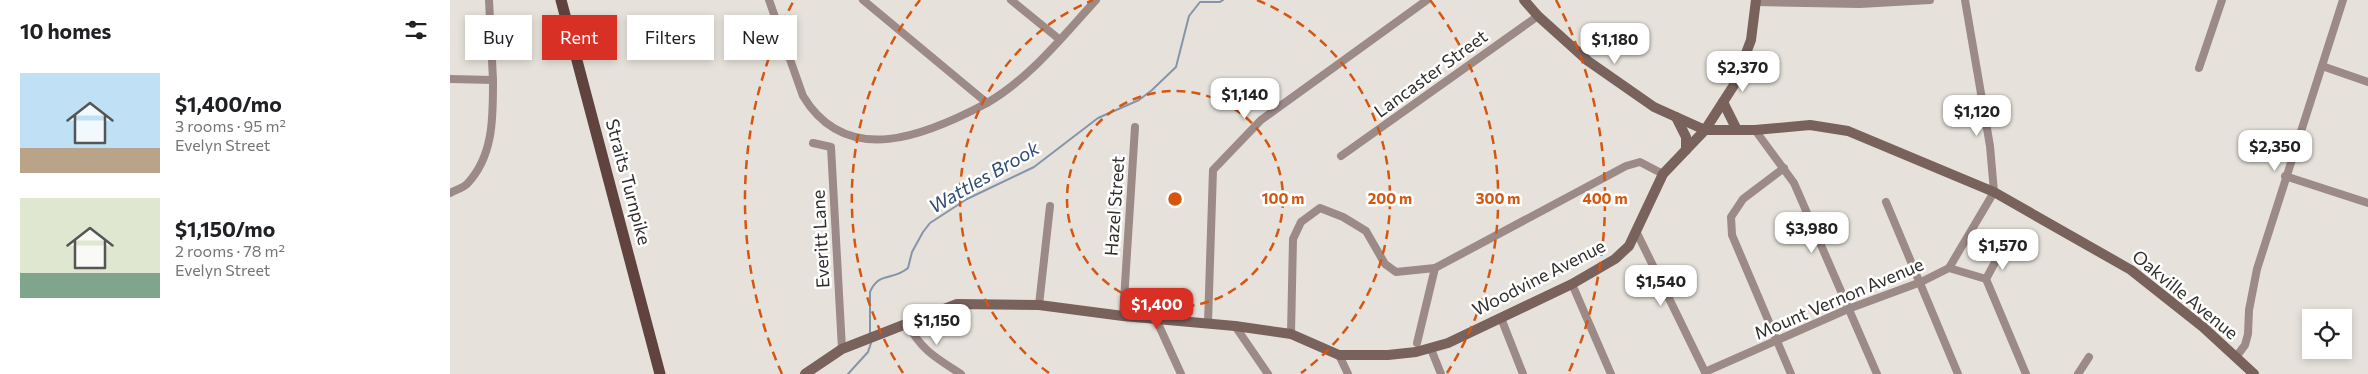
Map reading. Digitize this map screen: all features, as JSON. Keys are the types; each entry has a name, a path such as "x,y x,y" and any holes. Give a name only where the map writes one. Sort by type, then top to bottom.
{"main road":[{"name":"Straits Turnpike","path":"561,0 660,374"},
{"path":"1524,0 1538,16 1588,61 1654,107 1705,130"},
{"path":"1662,174 1705,130 1734,84 1751,40 1756,1"},
{"path":"1723,102 1736,130"},
{"path":"1676,117 1686,137 1686,150"},
{"name":"Oakville Avenue","path":"1705,130 1755,130 1810,125 1848,131 1994,192 2139,276 2203,327 2254,374"},
{"name":"Woodvine Avenue","path":"1339,355 1388,355 1416,347 1431,349 1572,284 1616,259 1629,246 1662,174"},
{"path":"805,374 847,348 957,304 1039,305 1123,316 1235,326 1291,334 1339,355"}],"street":[{"path":"450,193 466,184 483,160 493,128 489,0"},
{"path":"769,0 803,96 810,108 823,120 851,137 884,139 920,133 964,115 1007,92 1027,74 1096,0"},
{"path":"863,0 987,103"},
{"path":"1011,0 1059,39"},
{"path":"1208,323 1213,170 1261,120 1427,0"},
{"path":"1756,1 1860,4 1930,0"},
{"path":"1949,268 1994,192 1990,146 1965,0"},
{"path":"2199,68 2222,0"},
{"path":"2236,357 2244,345 2248,334 2249,310 2257,269 2285,176 2343,0"},
{"name":"Lancaster Street","path":"1341,156 1538,16"},
{"path":"2322,66 2368,82"},
{"path":"450,79 493,80"},
{"name":"Hazel Street","path":"1123,316 1135,127"},
{"path":"1755,130 1794,183 1876,374"},
{"name":"Everitt Lane","path":"813,143 831,147 847,348"},
{"path":"1291,334 1293,239 1301,222 1320,208 1343,217 1366,231 1385,264 1396,272 1435,268 1626,166 1640,162 1662,174"},
{"path":"1784,168 1743,199 1731,217 1732,235 1791,374"},
{"path":"2285,176 2368,203"},
{"path":"1886,202 1958,374"},
{"path":"1039,305 1050,206"},
{"path":"1636,232 1706,373"},
{"path":"2000,253 1986,279 2026,374"},
{"path":"1416,347 1435,268"},
{"name":"Mount Vernon Avenue","path":"1706,373 1848,309 1921,282 1949,268 1986,279"},
{"path":"1572,284 1611,374"},
{"path":"1155,318 1181,374"},
{"path":"1500,318 1523,374"},
{"path":"906,323 916,339 929,354 961,374"},
{"path":"1235,326 1268,374"},
{"path":"1431,349 1441,374"},
{"path":"1339,355 1348,374"},
{"path":"2078,374 2089,357"}],"waterway":[{"name":"Wattles Brook","path":"870,333 870,292 878,281 908,268 912,252 930,223 967,199 1034,167 1098,118 1139,100 1176,67 1189,16 1200,2 1220,2 1223,0"},
{"name":"Wattles Brook","path":"848,374 868,352 871,343"}]}
